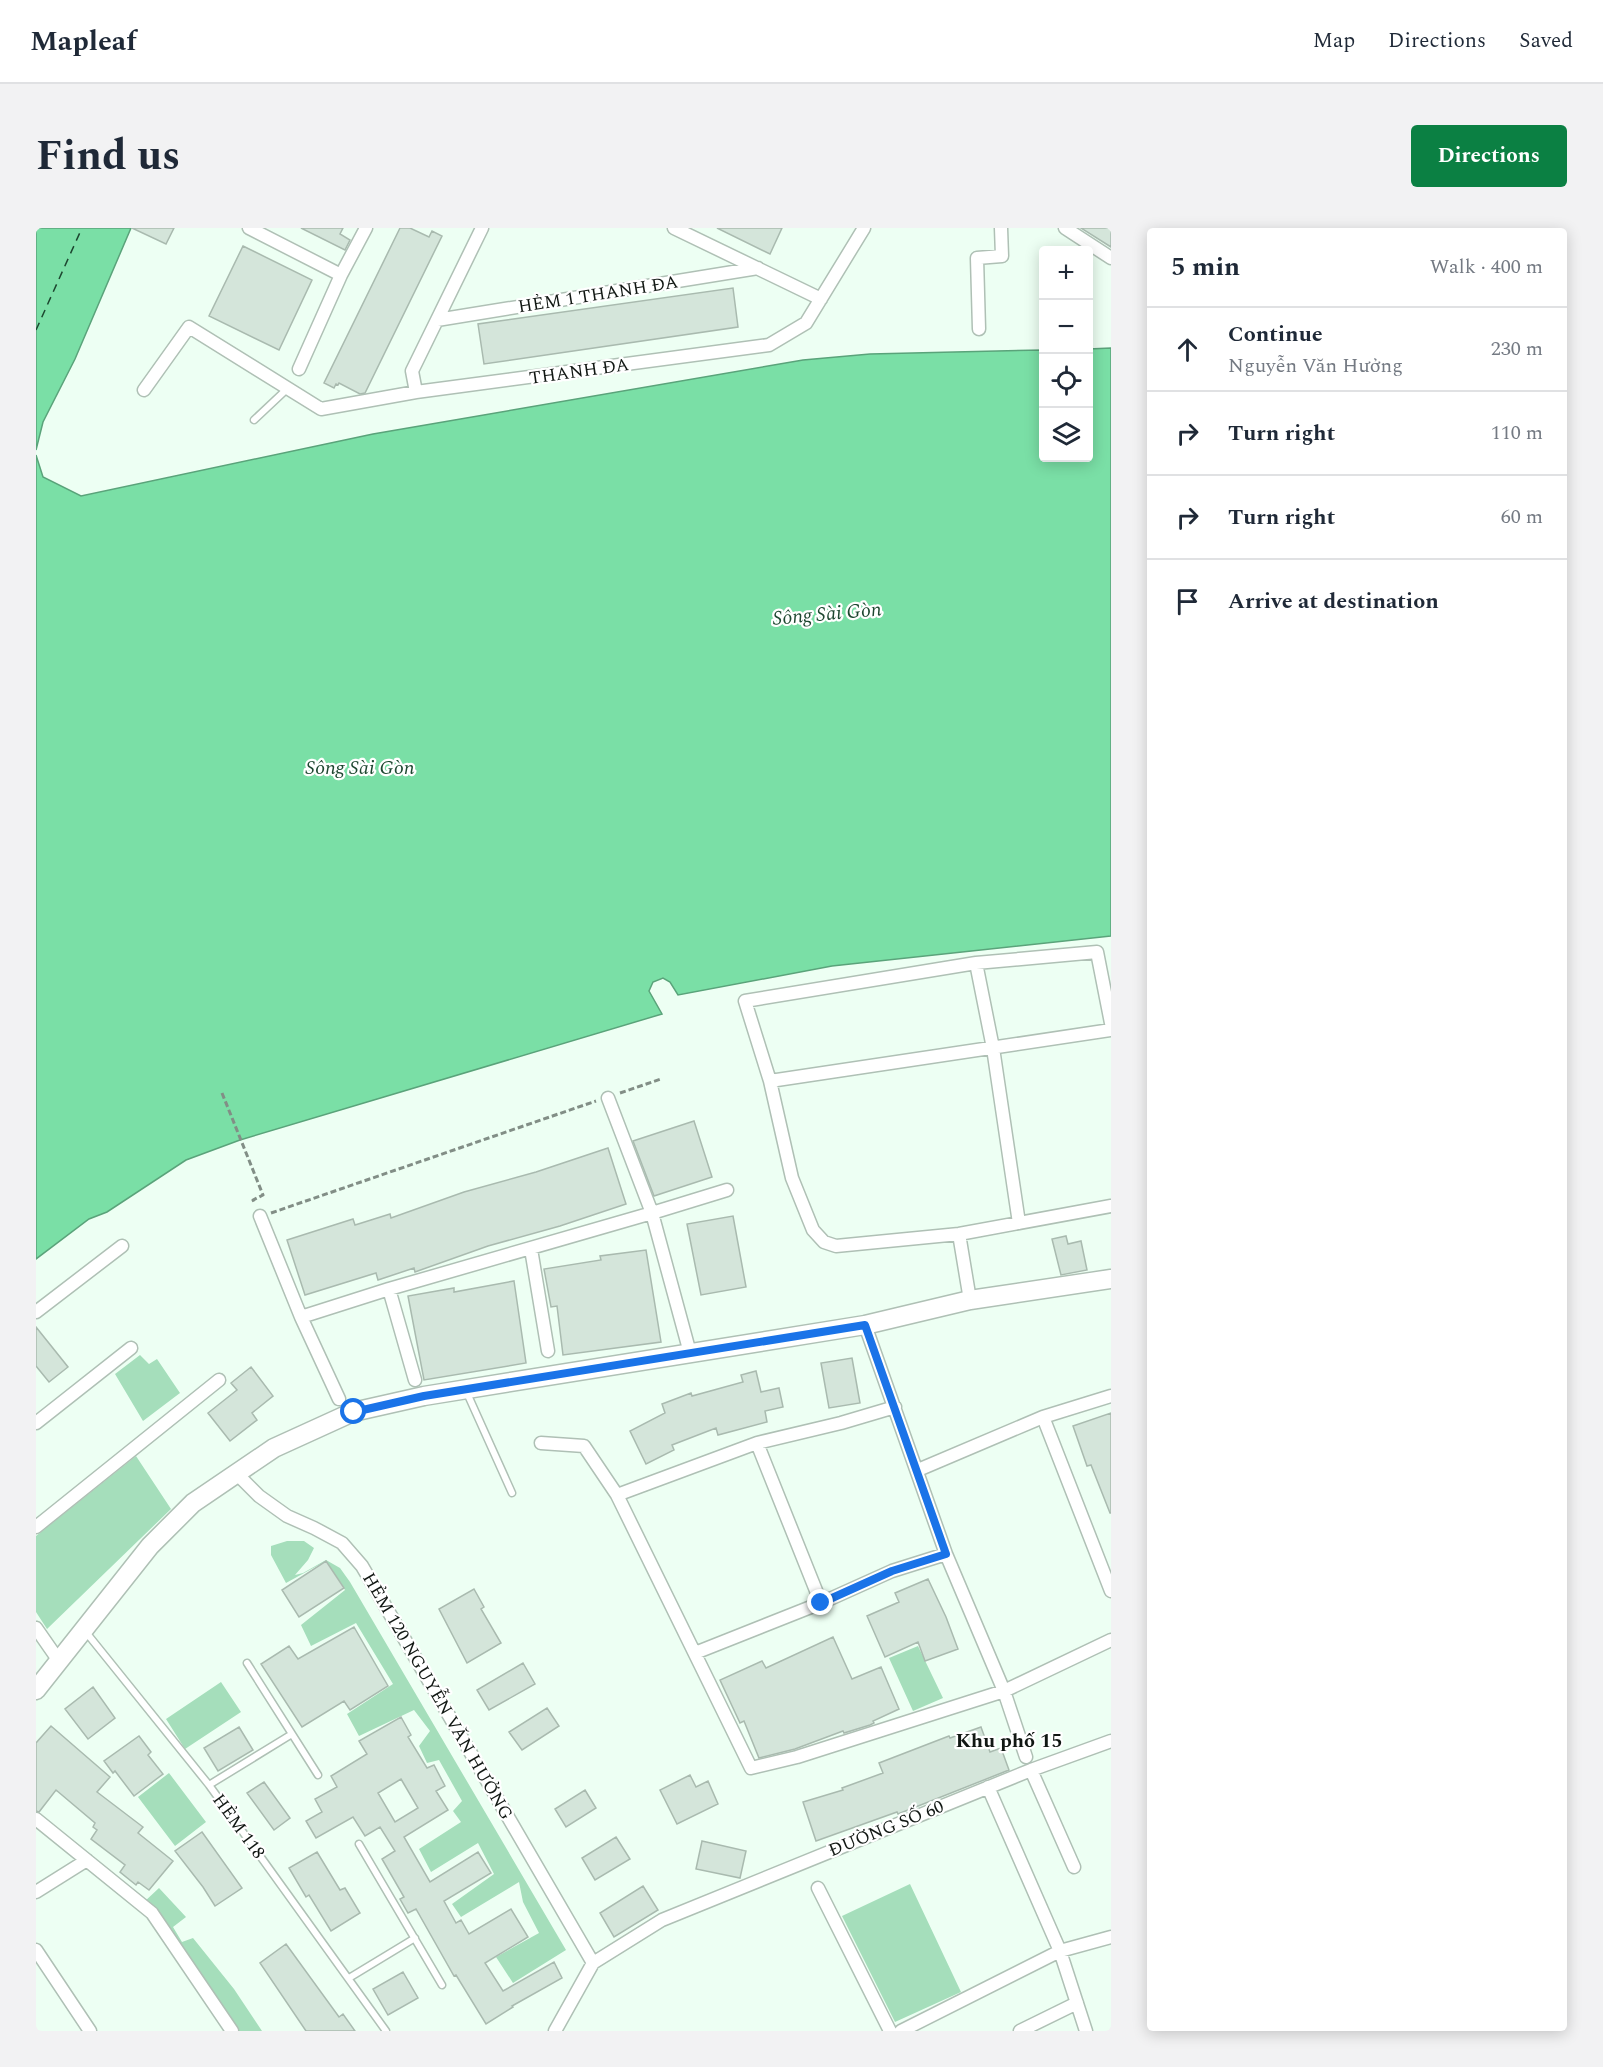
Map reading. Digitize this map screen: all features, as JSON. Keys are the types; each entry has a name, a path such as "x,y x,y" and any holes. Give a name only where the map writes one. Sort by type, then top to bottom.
{"main road":[{"path":"36,1690 150,1546 193,1503 274,1448 352,1413 424,1396 865,1325 970,1300 1111,1279"}],"street":[{"path":"249,228 341,275"},
{"path":"299,369 341,275 366,228"},
{"path":"674,228 821,299"},
{"path":"980,329 977,258 1002,256 1001,228"},
{"path":"1065,228 1111,258"},
{"path":"416,393 412,371 479,229"},
{"name":"THANH ĐA","path":"144,390 189,327 321,409 416,393 769,345 806,323 861,229"},
{"name":"HẺM 1 THANH ĐA","path":"437,320 758,268"},
{"path":"1111,1023 1097,952 976,963 745,1001 770,1081 792,1178 813,1230 824,1242 836,1246 959,1234 1111,1206"},
{"path":"976,963 993,1048 1019,1223"},
{"path":"770,1081 1111,1030"},
{"path":"608,1098 652,1213 690,1353"},
{"path":"301,1317 389,1288 531,1249 727,1190"},
{"path":"260,1216 301,1317 339,1399"},
{"path":"959,1234 970,1300"},
{"path":"36,1312 122,1246"},
{"path":"531,1249 548,1352"},
{"path":"389,1288 415,1380"},
{"path":"865,1325 946,1554 1004,1690 1026,1756"},
{"path":"36,1423 131,1348"},
{"path":"36,1527 219,1380"},
{"path":"918,1470 1042,1417 1111,1396"},
{"path":"617,1495 758,1443 895,1407"},
{"path":"1042,1417 1111,1591"},
{"path":"541,1443 584,1446 617,1495 751,1768 797,1757 1004,1690 1111,1640"},
{"path":"758,1443 821,1603"},
{"name":"HẺM 120 NGUYỄN VĂN HƯỞNG","path":"236,1472 259,1496 287,1516 342,1543 362,1566 594,1963"},
{"path":"695,1653 821,1603 892,1571 946,1554"},
{"path":"36,1628 59,1661"},
{"name":"ĐƯỜNG SỐ 60","path":"594,1963 622,1943 662,1920 695,1905 1031,1770 1111,1741"},
{"path":"1031,1770 1074,1867"},
{"path":"988,1787 1060,1951 1086,2031"},
{"path":"36,1819 152,1913 232,2031"},
{"path":"36,1892 87,1860"},
{"path":"818,1888 890,2031"},
{"path":"902,2031 1060,1951 1111,1937"},
{"path":"36,1950 90,2031"},
{"path":"555,2031 594,1963"},
{"path":"1020,2031 1077,2003"}],"lane":[{"path":"254,420 288,388"},
{"path":"465,1389 512,1493"},
{"name":"HẺM 118","path":"83,1629 209,1785 386,2031"},
{"path":"247,1663 318,1775"},
{"path":"209,1785 292,1734"},
{"path":"359,1844 442,1985"},
{"path":"349,1977 415,1938"}],"path":[{"path":"260,1216 661,1079"},
{"path":"222,1093 263,1195"}],"shaded area":[{"path":"140,1355 149,1364 157,1359 180,1393 143,1421 115,1374"},
{"path":"136,1456 171,1509 47,1629 36,1612 36,1536"},
{"path":"287,1541 304,1541 314,1548 308,1560 295,1575 326,1560 340,1568 350,1582 566,1950 513,1983 496,1957 539,1933 523,1902 519,1882 461,1917 452,1904 494,1874 478,1843 431,1872 419,1849 461,1822 453,1811 462,1801 439,1760 427,1763 419,1746 430,1731 414,1710 359,1736 347,1714 393,1684 356,1623 311,1646 301,1625 345,1590 326,1561 286,1583 271,1555 271,1546"},
{"path":"918,1646 943,1698 913,1711 889,1658"},
{"path":"221,1682 241,1712 185,1749 166,1719"},
{"path":"169,1773 206,1822 175,1846 138,1797"},
{"path":"910,1884 961,1992 895,2022 842,1916"},
{"path":"159,1888 186,1917 173,1927 182,1942 193,1938 234,1989 262,2031 233,2031 143,1903"}],"water":[{"path":"36,228 131,228 75,359 43,422 36,450"},
{"name":"Sông Sài Gòn","path":"1111,348 1111,936 832,966 678,995 670,982 663,978 653,982 649,991 662,1014 240,1140 186,1160 107,1212 89,1219 36,1259 36,455 43,477 81,496 373,434 803,360 870,354 1039,350 1039,462 1093,462 1093,349"}],"building":[{"path":"132,228 174,228 166,244"},
{"path":"301,228 343,228 340,234 350,240 345,250"},
{"path":"400,228 410,228 429,237 432,231 442,236 365,393 360,394 339,383 334,388 324,383"},
{"path":"717,228 782,228 770,254"},
{"path":"1081,228 1111,228 1111,247"},
{"path":"243,246 312,280 279,350 209,316"},
{"path":"733,288 738,327 484,364 478,324"},
{"path":"694,1121 712,1177 654,1196 633,1141"},
{"path":"608,1148 626,1204 560,1226 488,1246 415,1272 414,1268 378,1280 376,1273 305,1295 287,1240 353,1219 355,1225 390,1214 391,1218 464,1192 536,1172"},
{"path":"733,1216 746,1287 701,1295 687,1224"},
{"path":"1066,1236 1068,1244 1081,1241 1087,1270 1061,1275 1052,1239"},
{"path":"646,1250 661,1342 563,1355 557,1306 551,1307 544,1269 601,1260 600,1256"},
{"path":"514,1281 526,1363 424,1380 408,1296 454,1288 454,1292"},
{"path":"36,1327 68,1367 49,1382 36,1366"},
{"path":"852,1358 860,1403 829,1408 821,1363"},
{"path":"251,1367 273,1396 252,1413 257,1420 230,1441 208,1413 237,1390 231,1383"},
{"path":"756,1371 761,1392 779,1388 783,1407 765,1411 767,1422 718,1435 716,1428 672,1445 674,1450 646,1464 630,1431 665,1413 662,1404 691,1393 692,1396 743,1382 741,1375"},
{"path":"1111,1413 1110,1513 1091,1465 1087,1466 1073,1426"},
{"path":"326,1561 344,1588 299,1617 282,1590"},
{"path":"928,1579 958,1649 925,1661 918,1642 885,1657 867,1616 899,1602 895,1593"},
{"path":"474,1589 484,1607 481,1609 501,1643 467,1663 439,1609"},
{"path":"354,1627 388,1686 350,1710 344,1701 302,1727 261,1664 289,1646 298,1659"},
{"path":"833,1637 852,1679 881,1667 899,1709 873,1721 874,1723 870,1725 844,1733 843,1731 795,1749 759,1758 744,1721 740,1723 720,1680 762,1661 766,1668"},
{"path":"523,1663 535,1684 489,1710 477,1690"},
{"path":"93,1687 115,1718 88,1739 65,1709"},
{"path":"547,1708 559,1726 522,1750 509,1732"},
{"path":"401,1717 411,1735 408,1737 427,1768 434,1765 445,1786 436,1791 448,1810 404,1837 430,1882 478,1852 491,1873 444,1901 456,1923 461,1920 469,1934 511,1909 528,1937 485,1963 503,1991 554,1962 562,1978 512,2006 486,2024 456,1975 454,1976 416,1909 408,1913 400,1899 404,1897 382,1859 395,1851 380,1827 365,1836 353,1817 316,1838 306,1821 322,1812 315,1799 337,1787 331,1776 367,1754 359,1741","holes":["401,1779 418,1808 395,1822 378,1793"]},
{"path":"51,1726 110,1777 97,1792 143,1827 138,1833 173,1861 149,1890 138,1882 136,1885 120,1872 125,1865 91,1839 97,1830 93,1827 95,1823 56,1790 39,1812 36,1811 36,1743"},
{"path":"239,1727 253,1750 218,1771 204,1748"},
{"path":"981,1727 990,1752 1001,1748 1009,1770 898,1814 897,1812 816,1841 803,1802 843,1790 842,1788 883,1773 879,1763 949,1736 950,1738"},
{"path":"139,1736 151,1752 148,1755 163,1774 134,1796 115,1771 113,1773 104,1761"},
{"path":"690,1775 696,1787 708,1781 718,1804 677,1824 660,1790"},
{"path":"264,1782 290,1818 274,1830 247,1793"},
{"path":"585,1790 596,1808 566,1827 555,1809"},
{"path":"202,1832 242,1888 215,1906 175,1851"},
{"path":"616,1837 630,1859 595,1880 582,1858"},
{"path":"702,1841 746,1851 740,1878 696,1869"},
{"path":"317,1852 340,1890 345,1888 360,1913 331,1931 309,1895 306,1897 289,1868"},
{"path":"643,1886 658,1910 614,1937 600,1913"},
{"path":"286,1944 339,2017 343,2014 355,2031 306,2031 260,1963"},
{"path":"403,1972 418,1998 388,2015 373,1989"}],"ferry route":[{"path":"36,330 82,228"}],"district":[{"name":"Khu phố 15","path":"1009,1740"}],"route":[{"path":"354,1412 424,1396 865,1325 946,1554 892,1571 821,1603"}]}
